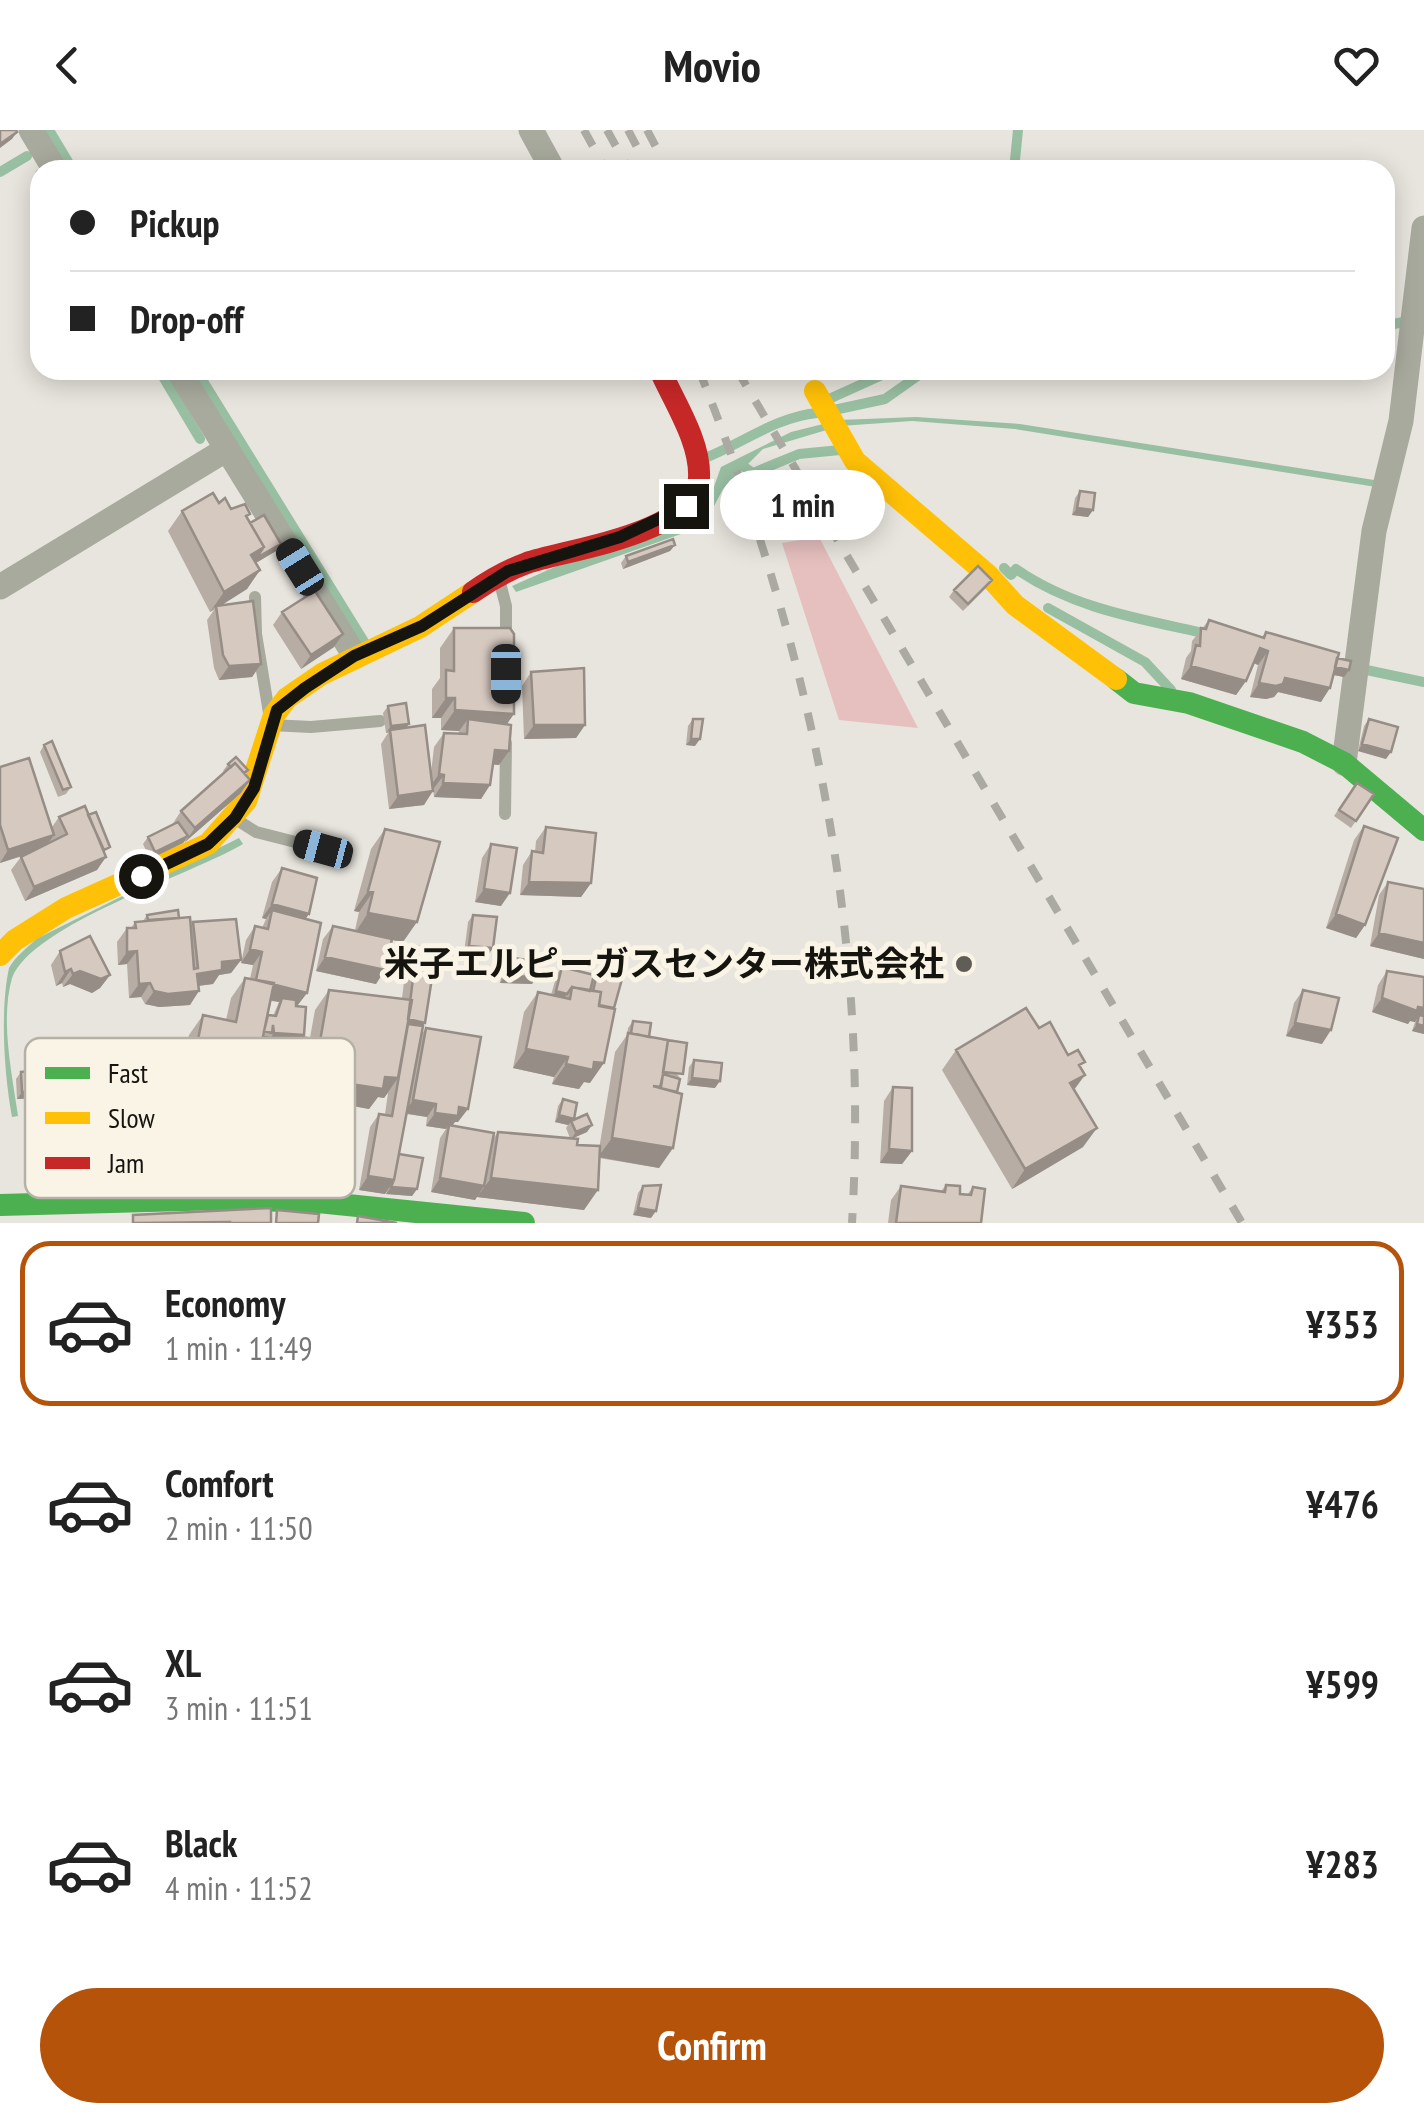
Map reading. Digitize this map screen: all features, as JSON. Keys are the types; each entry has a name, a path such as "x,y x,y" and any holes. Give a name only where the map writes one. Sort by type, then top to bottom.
{"street":[{"path":"30,130 49,160"},
{"path":"532,130 548,160"},
{"path":"1344,763 1374,531 1401,421 1419,318 1424,228"},
{"path":"184,380 354,656"},
{"path":"0,955 9,943 41,923 208,844 235,818 254,788 277,710 354,656 406,635 498,576 620,537 686,506 698,487 700,467 664,380"},
{"path":"816,391 855,461 988,575 1014,605 1134,692 1189,703 1303,742 1344,763 1424,830"},
{"path":"0,588 227,448"},
{"path":"0,1205 318,1202 415,1219 524,1223"}],"lane":[{"path":"498,576 506,606 506,657"},
{"path":"255,597 258,652 271,724 311,728 380,721"},
{"path":"505,814 506,725"},
{"path":"235,818 256,832 323,849"}],"shaded area":[{"path":"916,417 1020,424 1374,480 1376,487 1015,429 912,421 840,426 763,449 723,489 711,512 681,534 516,592 512,586 710,498 721,467 791,432 839,420"},
{"path":"819,537 918,728 839,720 782,543"},
{"path":"239,838 243,844 81,920 26,958 12,978 7,1012 18,1116 12,1117 4,1022 6,985 14,960 36,939"}],"building":[{"path":"0,130 16,130 17,132 0,144"},
{"path":"1080,491 1095,493 1093,510 1077,508"},
{"path":"213,493 219,503 225,498 231,509 245,504 250,514 246,516 264,547 251,555 260,570 224,592 182,511"},
{"path":"264,515 281,544 256,558 264,547 250,523"},
{"path":"673,539 675,545 628,562 626,556"},
{"path":"978,566 992,580 968,604 954,590"},
{"path":"315,591 343,634 311,655 282,612"},
{"path":"253,601 261,664 229,666 223,655 216,606"},
{"path":"1209,620 1264,638 1266,632 1339,653 1330,688 1285,678 1283,684 1276,686 1259,683 1268,651 1260,648 1246,681 1191,666 1196,645 1200,646 1201,628 1206,629"},
{"path":"454,628 510,628 514,634 514,714 455,710 455,698 446,698 446,670 454,671"},
{"path":"1337,658 1351,661 1349,670 1335,667"},
{"path":"584,668 585,725 534,725 531,672"},
{"path":"406,703 409,724 391,726 388,706"},
{"path":"468,719 511,725 509,751 495,750 490,785 443,783 444,775 439,774 444,733 467,734"},
{"path":"693,719 703,719 700,739 691,739"},
{"path":"1369,719 1398,727 1391,752 1362,744"},
{"path":"425,725 433,791 398,796 390,730"},
{"path":"52,741 71,787 63,790 44,745"},
{"path":"236,757 248,770 244,773 235,763 231,767 228,764"},
{"path":"29,758 54,835 8,850 0,825 0,767"},
{"path":"235,763 250,780 195,828 181,811"},
{"path":"1357,783 1374,794 1356,821 1339,810"},
{"path":"85,806 106,857 34,887 21,857 67,834 59,817"},
{"path":"96,812 110,847 104,850 88,815"},
{"path":"178,822 188,836 155,852 148,837"},
{"path":"1364,826 1398,838 1365,925 1336,914"},
{"path":"546,827 596,833 591,883 529,882 532,851 543,853"},
{"path":"385,829 440,842 417,922 368,913 373,892 368,891"},
{"path":"491,844 517,848 510,893 484,889"},
{"path":"282,868 317,878 309,914 272,904"},
{"path":"1388,882 1424,889 1424,943 1379,933"},
{"path":"178,910 179,918 148,920 147,915"},
{"path":"272,910 321,923 307,993 256,980 262,952 250,949 255,926 268,929"},
{"path":"473,915 497,917 493,948 469,946"},
{"path":"190,917 194,969 198,968 193,922 236,919 241,960 222,962 222,970 197,974 199,991 168,994 154,991 150,983 139,984 137,951 127,952 127,928 136,928 135,922"},
{"path":"333,926 392,939 385,970 325,957"},
{"path":"90,936 110,975 101,979 80,971 73,974 71,969 65,972 60,951"},
{"path":"417,946 436,952 425,1023 408,1019"},
{"path":"508,957 539,962 536,977 505,976"},
{"path":"562,967 594,975 590,991 572,987 567,994 556,991"},
{"path":"1387,971 1424,977 1424,1008 1418,1007 1417,1011 1382,998"},
{"path":"597,974 622,979 614,1008 599,1005 601,992 593,991"},
{"path":"245,978 274,983 263,1038 198,1038 203,1015 236,1022"},
{"path":"572,987 601,992 599,1006 615,1009 604,1063 594,1062 593,1070 566,1064 568,1057 526,1049 538,992 570,999"},
{"path":"329,990 412,1000 398,1078 385,1077 383,1089 355,1085 355,1038 321,1038"},
{"path":"1303,990 1339,998 1331,1030 1295,1023"},
{"path":"282,998 296,1000 296,1006 306,1007 304,1035 274,1033 273,1025 272,1033 264,1031 268,1015 276,1016"},
{"path":"1026,1008 1039,1028 1050,1022 1068,1055 1078,1050 1085,1062 1079,1065 1085,1075 1070,1083 1097,1128 1025,1169 956,1050"},
{"path":"633,1021 651,1023 649,1037 631,1033"},
{"path":"408,1024 423,1026 394,1180 368,1176 379,1114 392,1116"},
{"path":"426,1028 481,1037 468,1109 459,1107 458,1116 435,1113 436,1104 413,1100"},
{"path":"628,1033 668,1040 661,1087 653,1086 682,1094 673,1148 612,1138"},
{"path":"668,1040 687,1043 683,1074 663,1072"},
{"path":"694,1060 722,1063 720,1081 692,1078"},
{"path":"21,1072 25,1072 25,1092 22,1092"},
{"path":"663,1074 680,1079 677,1092 660,1088"},
{"path":"893,1087 912,1088 912,1151 889,1149"},
{"path":"563,1099 577,1103 574,1119 559,1115"},
{"path":"587,1114 592,1125 576,1132 571,1121"},
{"path":"449,1125 494,1133 484,1186 440,1178"},
{"path":"498,1132 578,1139 577,1145 600,1146 598,1190 491,1178"},
{"path":"399,1154 423,1158 417,1189 391,1187"},
{"path":"661,1185 656,1211 638,1208 643,1186"},
{"path":"946,1185 960,1186 960,1194 971,1195 973,1187 985,1189 981,1223 896,1223 901,1186 945,1192"},
{"path":"271,1208 271,1223 133,1223 133,1215"},
{"path":"277,1210 319,1214 318,1223 276,1223"},
{"path":"358,1216 397,1223 357,1223"}],"waterway":[{"path":"49,130 67,160"},
{"path":"1015,160 1018,130"},
{"path":"0,172 27,156"},
{"path":"1395,324 1403,322"},
{"path":"165,380 200,439"},
{"path":"202,380 366,645"},
{"path":"829,399 871,380"},
{"path":"834,410 885,399 912,380"},
{"path":"705,458 774,425 817,413"},
{"path":"740,464 753,473 799,454 840,450"},
{"path":"1004,568 1011,575 1016,569 1085,603 1208,634"},
{"path":"1048,608 1145,662 1171,690"},
{"path":"1357,668 1424,682"}],"railway":[{"path":"584,130 600,160"},
{"path":"607,130 624,160"},
{"path":"628,130 644,160"},
{"path":"647,130 663,160"},
{"path":"703,380 772,578 824,788 841,895 851,1003 855,1112 852,1223"},
{"path":"743,380 1242,1223"}],"traffic: fast":[{"path":"1116,679 1134,693 1189,703 1303,742 1344,763 1424,830"},
{"path":"0,1205 222,1199 318,1202 524,1223"}],"traffic: slow":[{"path":"815,391 855,461 988,575 1015,605 1116,679"},
{"path":"0,955 15,940 66,908 208,844 246,801 274,715 287,698 322,674 420,627 473,592"}],"traffic: jam":[{"path":"473,592 527,563 654,526 677,513 692,497 699,478 696,450 665,380"}],"place":[{"name":"米子エルピーガスセンター株式会社","path":"964,964"}],"route":[{"path":"141,876 208,844 223,832 254,788 277,710 305,688 354,656 422,626 508,571 620,537 672,516 686,506"}]}
